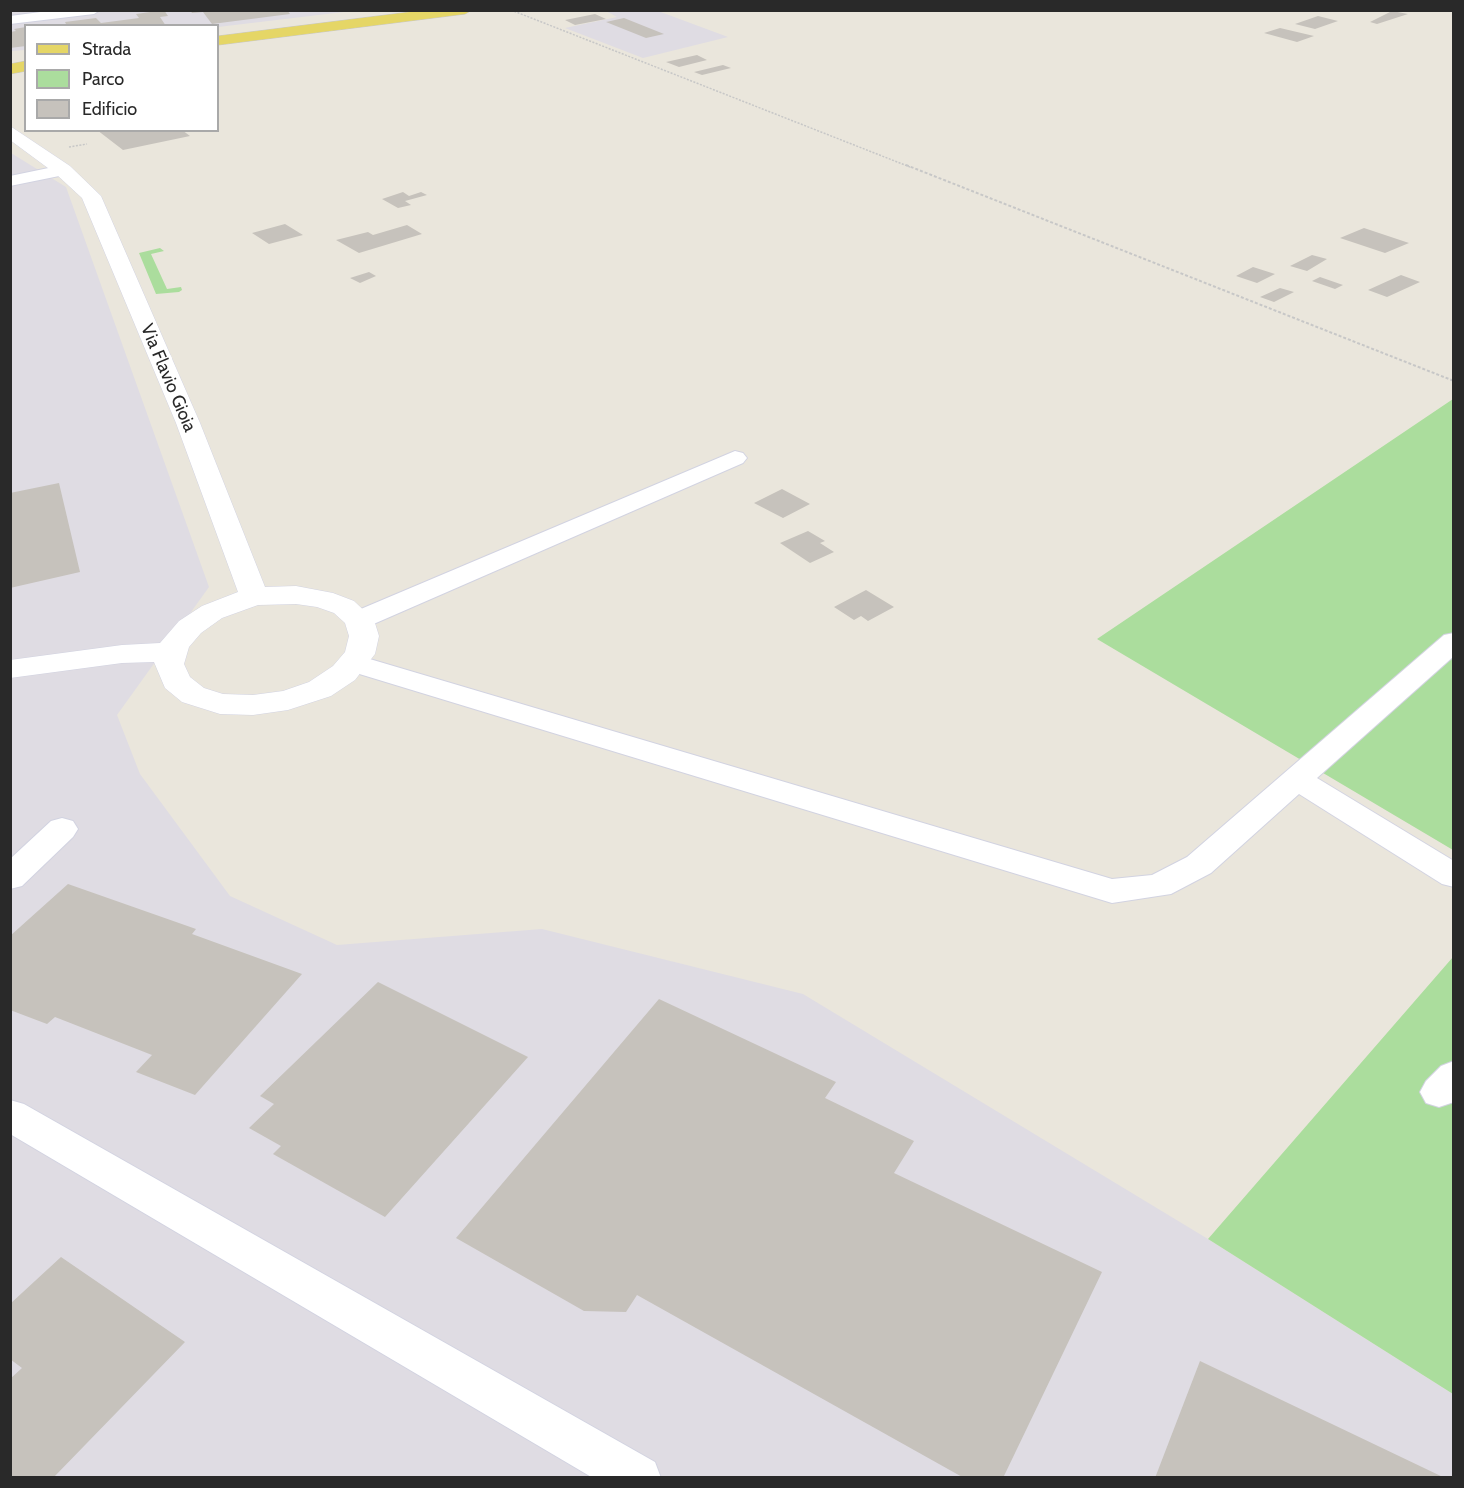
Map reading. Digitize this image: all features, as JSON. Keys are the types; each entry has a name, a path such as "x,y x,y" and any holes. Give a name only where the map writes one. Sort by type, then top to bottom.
{"main road":[{"path":"219,40 465,10"},
{"name":"Via Flavio Gioia","path":"10,131 63,170 90,196 183,413 255,596"},
{"path":"296,595 323,599 344,607 359,620 364,636 360,654 353,663 344,673 320,689 288,700 254,705 231,704 193,695 176,681 169,664 174,645 189,627 212,612 255,596 296,595"},
{"path":"10,669 122,654 172,651"}],"street":[{"path":"10,20 94,10"},
{"path":"10,181 63,170"},
{"path":"359,620 735,458"},
{"path":"353,663 1112,891 1159,886 1199,865 1454,641"},
{"path":"1297,779 1454,876"},
{"path":"10,878 62,829"},
{"path":"10,1115 638,1478"}],"path":[{"path":"512,10 1454,381"}],"shaded area":[{"path":"10,11 352,11 219,27 219,24 24,24 24,50 11,51"},
{"path":"606,11 658,11 728,37 643,58 565,28 617,17"},
{"path":"11,153 66,187 209,587 117,715 140,774 230,896 337,945 542,929 803,994 1208,1239 1453,1394 1453,1477 11,1477"}],"green space":[{"path":"160,248 164,251 151,254 167,289 181,287 182,290 179,292 156,294 139,253"},
{"path":"1453,399 1453,850 1097,639"},
{"path":"1453,957 1453,1394 1208,1239"}],"building":[{"path":"164,10 168,16 160,17 165,24 66,24 65,22 96,18 101,23 139,18 136,14"},
{"path":"190,10 287,10 290,14 212,24 203,12 192,13"},
{"path":"1392,11 1408,14 1377,24 1370,22"},
{"path":"595,14 606,19 575,25 565,20"},
{"path":"1318,16 1338,21 1315,29 1295,24"},
{"path":"624,18 664,34 646,38 606,22"},
{"path":"24,27 24,46 10,48 10,32 16,31 14,29"},
{"path":"1280,28 1314,36 1297,42 1264,33"},
{"path":"697,55 707,60 679,67 666,62"},
{"path":"723,65 731,68 702,75 694,72"},
{"path":"100,132 185,132 190,136 123,150"},
{"path":"403,192 409,196 421,192 427,195 405,201 411,205 398,208 382,199"},
{"path":"285,224 303,235 269,244 252,233"},
{"path":"407,225 422,234 359,253 336,240 368,232 373,235"},
{"path":"1364,228 1409,243 1385,253 1340,238"},
{"path":"1312,255 1327,259 1307,271 1290,266"},
{"path":"1253,267 1275,274 1257,283 1236,276"},
{"path":"369,272 376,276 360,283 350,278"},
{"path":"1401,275 1420,282 1387,297 1368,290"},
{"path":"1320,277 1343,285 1335,289 1312,281"},
{"path":"1280,288 1294,292 1274,302 1260,297"},
{"path":"59,483 80,572 10,588 10,493"},
{"path":"782,489 810,504 783,518 754,503"},
{"path":"808,531 825,541 820,543 834,552 810,563 780,543"},
{"path":"866,590 894,607 868,621 861,616 854,620 834,607"},
{"path":"68,884 196,929 192,934 302,974 195,1095 136,1072 152,1055 55,1017 47,1024 10,1010 10,936"},
{"path":"378,982 528,1057 385,1217 273,1154 281,1146 249,1128 274,1104 260,1096"},
{"path":"659,999 836,1082 825,1098 914,1141 894,1173 1102,1272 1003,1478 964,1478 637,1295 626,1312 584,1311 456,1238"},
{"path":"61,1257 185,1342 53,1478 10,1478 10,1379 22,1368 10,1359 10,1304"},
{"path":"1200,1361 1445,1478 1155,1478"}]}
